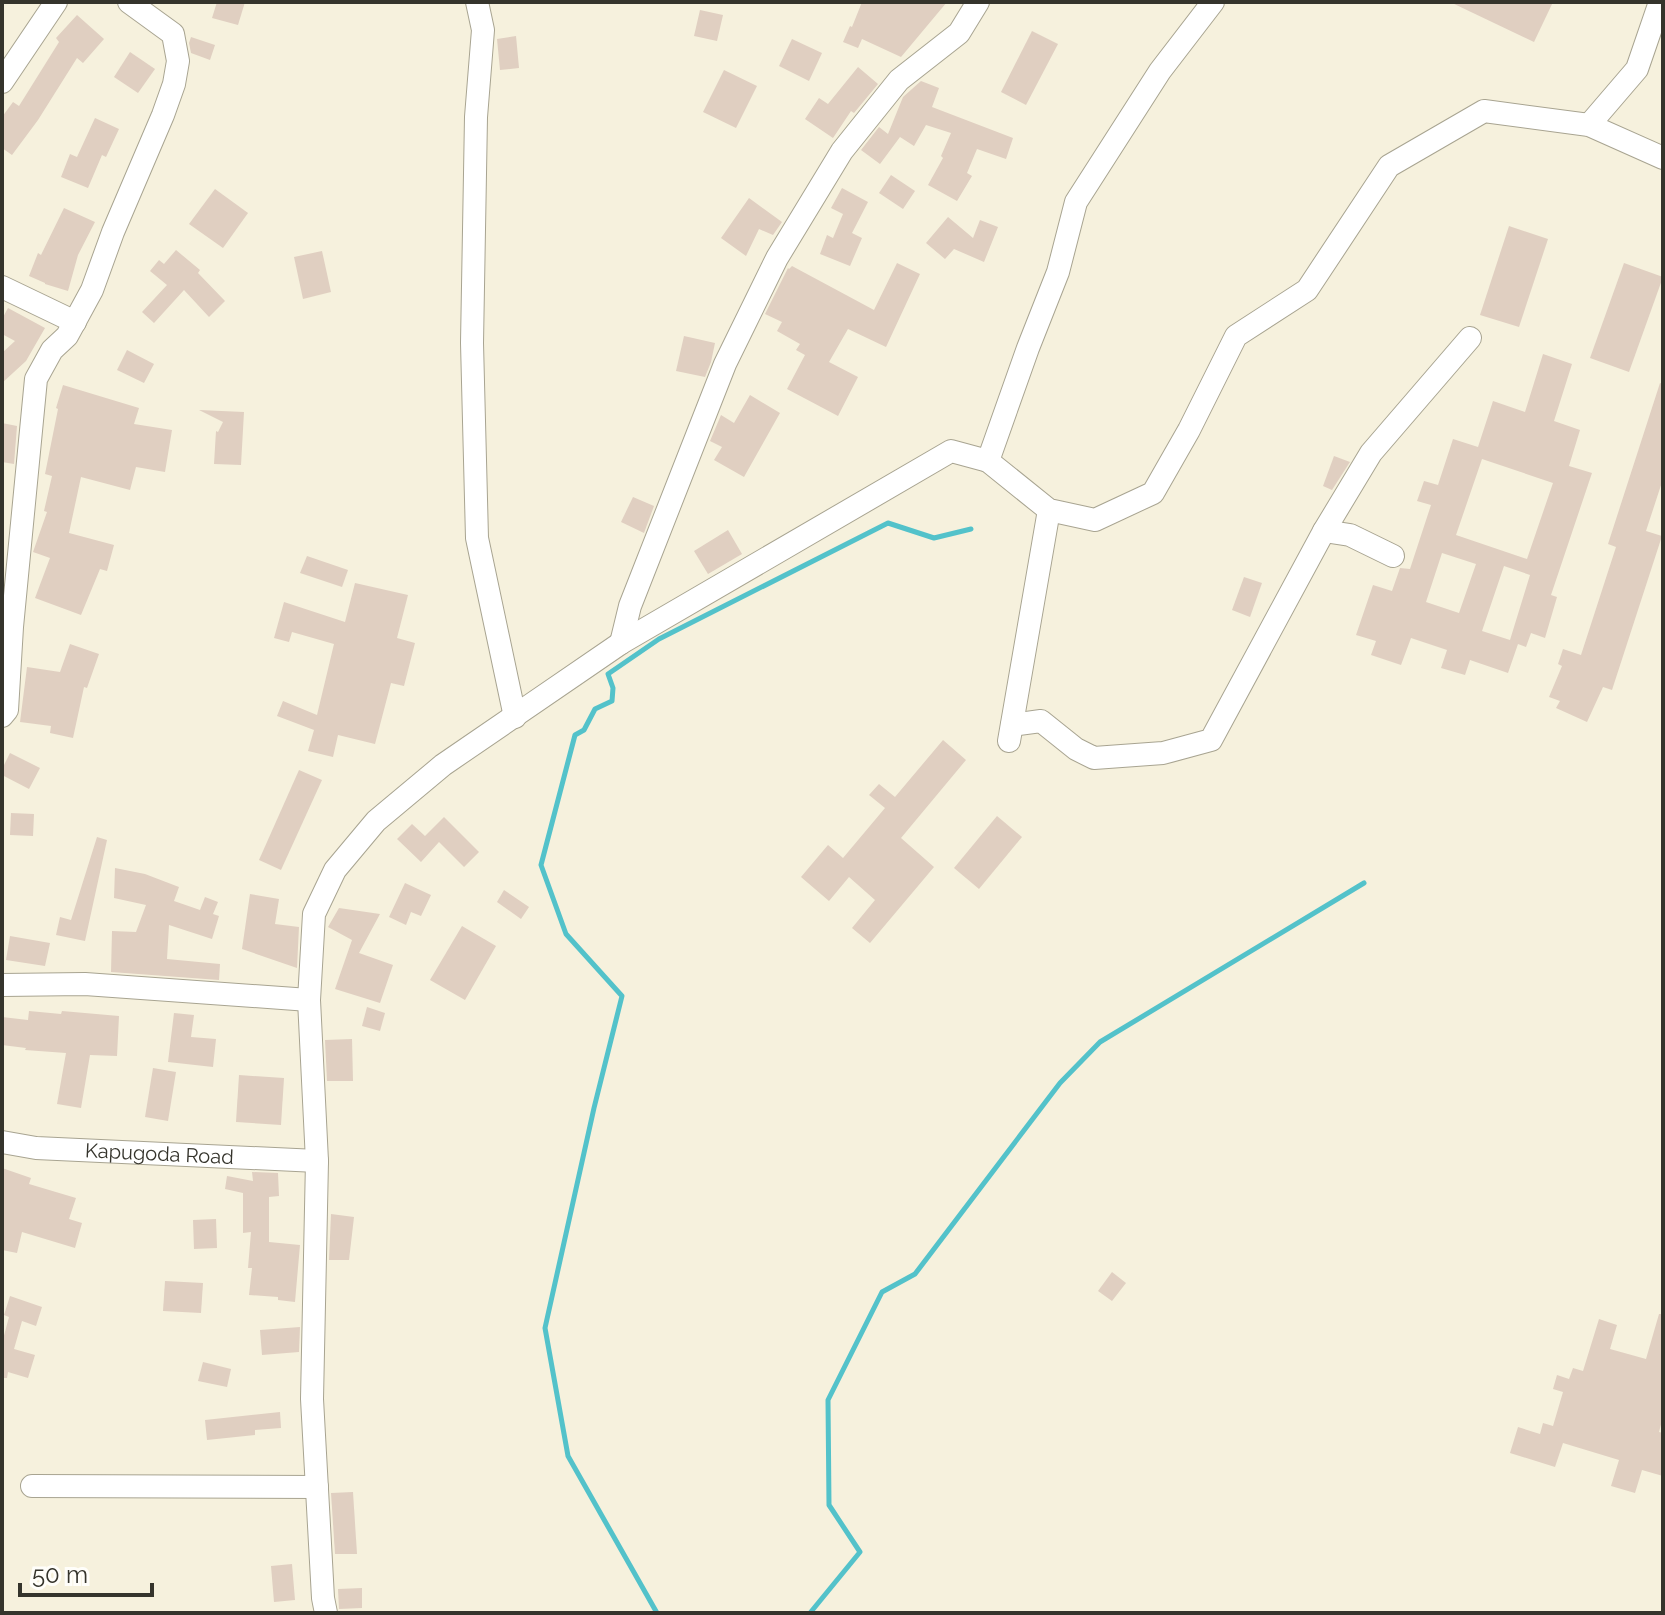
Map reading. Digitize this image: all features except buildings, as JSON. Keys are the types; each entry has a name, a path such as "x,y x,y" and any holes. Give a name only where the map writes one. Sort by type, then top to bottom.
{"street":[{"path":"2,82 56,2"},
{"path":"2,716 7,710 36,379 52,350 67,336 92,290 174,84 178,61 173,34 129,2"},
{"path":"477,2 483,30 476,117 472,343 477,538 515,717"},
{"path":"621,643 630,606 725,364 777,258 842,151 899,80 959,33 978,2"},
{"path":"988,461 1058,272 1076,202 1160,71 1213,2"},
{"path":"1589,125 1637,69 1660,2"},
{"path":"326,1613 312,1399 317,1161 309,1000 314,914 335,870 376,821 443,765 621,643 951,451 988,461 1049,510 1095,520 1153,493 1236,336 1307,290 1389,166 1484,111 1589,125 1663,158"},
{"path":"2,287 75,322"},
{"path":"1049,510 1010,733 1041,721 1076,749 1094,758 1163,753 1211,740 1324,531 1371,453 1470,338"},
{"path":"1324,531 1350,535 1393,556"},
{"path":"2,985 85,984 309,1000"},
{"name":"Kapugoda Road","path":"2,1142 36,1148 317,1161"},
{"path":"32,1486 317,1487"}],"waterway":[{"path":"657,1613 568,1456 545,1328 622,996 566,934 541,865 575,735 584,730 595,709 612,701 613,688 608,674 659,639 888,523 934,538 971,529"},
{"path":"810,1613 860,1552 829,1505 828,1400 882,1292 915,1274 1060,1083 1100,1042 1364,883"}]}
